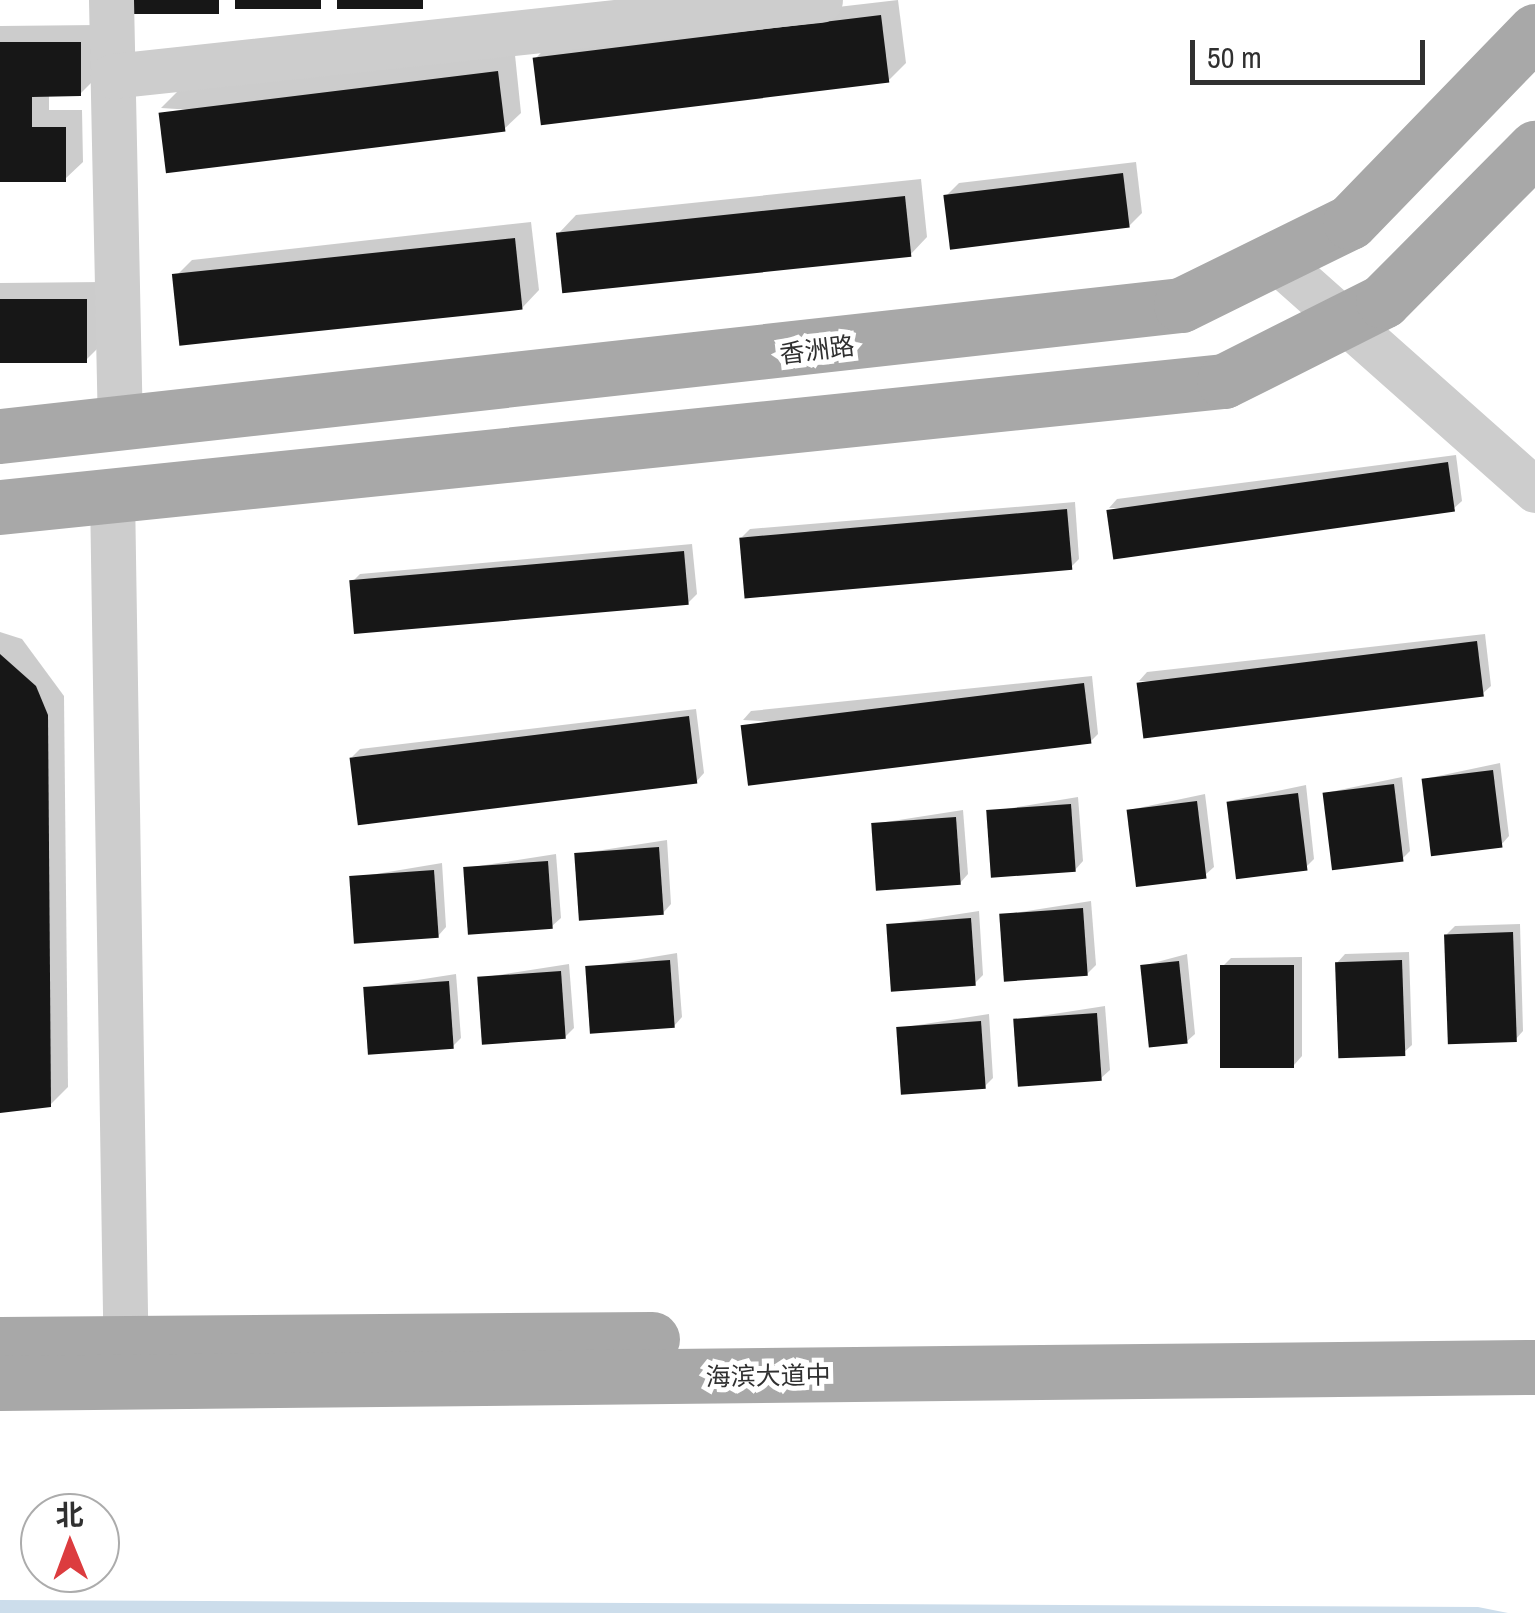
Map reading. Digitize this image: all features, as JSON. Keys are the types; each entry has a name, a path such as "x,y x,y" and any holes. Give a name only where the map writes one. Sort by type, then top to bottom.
{"main road":[{"name":"香洲路","path":"0,436 1180,305 1350,222 1535,31"},
{"path":"0,507 1224,381 1383,301 1535,148"},
{"name":"海滨大道中","path":"0,1382 126,1362 1535,1332"},
{"name":"海滨大道中","path":"0,1344 126,1362 1535,1367"}],"street":[{"path":"110,0 120,424"},
{"path":"112,76 820,0"},
{"path":"1275,258 1535,490"},
{"path":"112,494 126,1362"}],"water":[{"path":"0,1600 1478,1607 1508,1613 0,1613"}],"building":[{"path":"133,0 219,0 219,14 133,14"},
{"path":"235,0 321,0 321,9 235,9"},
{"path":"337,0 423,0 423,9 337,9"},
{"path":"881,15 889,82 541,125 533,58"},
{"path":"0,42 81,42 81,96 32,97 32,127 66,127 66,182 0,182"},
{"path":"498,71 505,132 166,173 159,113"},
{"path":"1123,173 1130,228 950,250 943,195"},
{"path":"905,196 911,257 562,293 556,233"},
{"path":"515,238 523,310 179,346 172,274"},
{"path":"0,299 87,299 87,363 0,363"},
{"path":"1448,462 1455,512 1113,560 1106,510"},
{"path":"1067,509 1072,570 745,598 739,538"},
{"path":"684,551 689,605 354,634 349,580"},
{"path":"1477,641 1484,697 1143,738 1137,683"},
{"path":"0,654 36,686 48,715 51,1107 0,1113"},
{"path":"1084,683 1091,744 748,786 741,725"},
{"path":"689,716 697,783 358,825 350,758"},
{"path":"1493,770 1503,847 1431,856 1422,779"},
{"path":"1394,784 1404,861 1332,870 1323,793"},
{"path":"1298,793 1308,870 1236,879 1227,802"},
{"path":"1197,801 1207,878 1136,887 1127,810"},
{"path":"1071,804 1076,872 991,878 986,810"},
{"path":"956,817 961,885 876,891 871,823"},
{"path":"659,847 664,915 579,921 574,853"},
{"path":"548,861 553,929 468,935 463,867"},
{"path":"434,870 439,938 354,944 349,876"},
{"path":"1083,908 1088,976 1004,982 999,914"},
{"path":"971,918 976,986 891,992 886,924"},
{"path":"1513,932 1517,1042 1448,1044 1444,934"},
{"path":"670,960 675,1028 590,1034 585,966"},
{"path":"1402,960 1405,1056 1338,1058 1335,962"},
{"path":"1179,961 1188,1044 1149,1048 1140,965"},
{"path":"1220,965 1294,965 1294,1068 1220,1068"},
{"path":"561,971 566,1039 482,1045 477,977"},
{"path":"449,981 454,1049 368,1055 363,987"},
{"path":"1097,1013 1102,1081 1018,1087 1013,1019"},
{"path":"981,1021 986,1089 901,1095 896,1027"}]}
